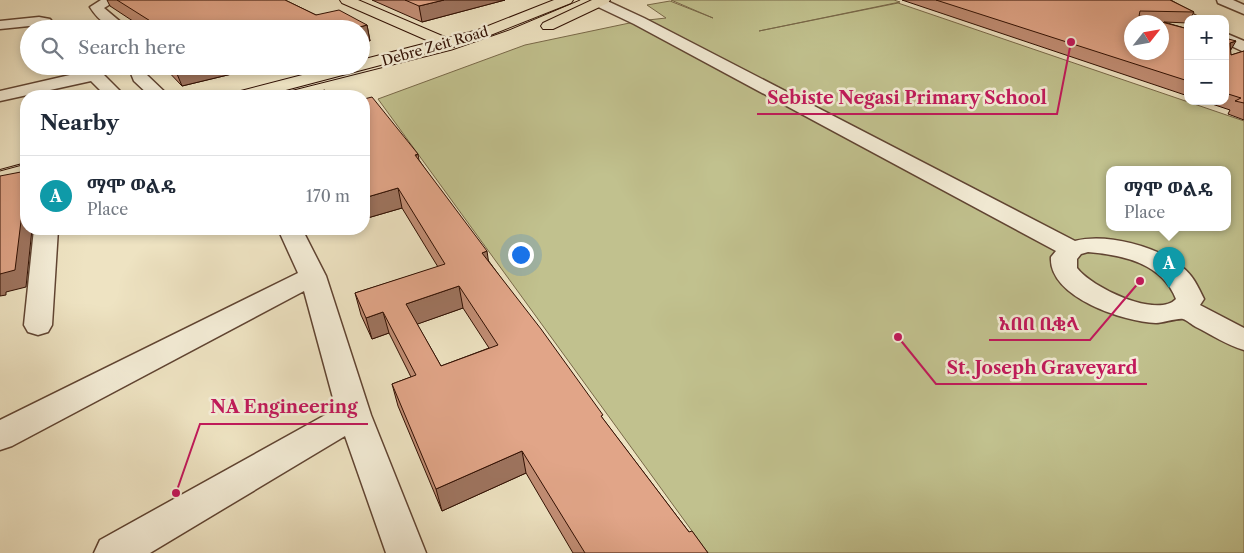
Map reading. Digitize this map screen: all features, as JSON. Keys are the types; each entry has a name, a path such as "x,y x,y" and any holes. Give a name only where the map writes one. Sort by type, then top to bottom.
{"main road":[{"path":"347,0 450,53"},
{"name":"Debre Zeit Road","path":"370,70 450,53 492,30 566,0"},
{"path":"537,31 601,1"},
{"name":"Debre Zeit Road","path":"272,90 344,75"},
{"path":"0,157 20,152"},
{"path":"0,177 20,172"}],"street":[{"path":"110,0 97,7 99,12 112,20"},
{"path":"1160,0 1187,15"},
{"path":"1223,0 1242,8"},
{"path":"601,1 1072,249"},
{"path":"0,25 20,22"},
{"path":"1229,41 1241,54"},
{"path":"22,90 76,75"},
{"path":"94,75 110,90"},
{"path":"139,75 154,90"},
{"path":"0,96 20,90"},
{"path":"38,325 46,235"},
{"path":"293,235 313,276 354,415 406,553"},
{"path":"1088,245 1109,246 1155,261 1175,273 1187,286 1190,299 1183,308 1166,313 1142,312 1116,306 1074,282 1064,268 1064,257 1072,249 1088,245"},
{"path":"0,436 313,276"},
{"path":"1183,308 1244,340"},
{"path":"114,553 354,415"}],"green space":[{"path":"671,0 894,0 900,2 759,31 898,3 1184,101 1184,105 1197,105 1244,121 1244,553 708,553 378,99 525,45 639,21 666,18 647,5 670,1 713,18"}],"building":[{"path":"117,0 285,0 316,15 339,10 358,20 149,20"},
{"path":"405,0 444,0 419,6"},
{"path":"936,0 1170,0 1194,12 1140,11 1139,15 1124,15 1124,60 1169,60 1169,24 1184,28 1184,80"},
{"path":"1229,39 1236,41 1230,43 1231,55 1244,51 1244,103 1235,101 1241,98 1229,94"},
{"path":"372,97 418,154 415,155 487,251 482,253 541,329 603,415 601,416 689,532 692,531 708,553 585,553 522,451 436,489 392,384 416,375 383,312 366,318 355,293 445,264 398,188 370,196 370,98","holes":["459,286 498,345 441,366 406,304"]},
{"path":"20,172 20,229 15,270 0,274 0,176"}],"tram line":[{"path":"370,71 452,50 509,30 580,0"},
{"path":"294,90 353,75"},
{"path":"0,171 20,166"}],"place":[{"name":"Sebiste Negasi Primary School","path":"1071,42"},
{"name":"አበበ ቢቂላ","path":"1140,281"},
{"name":"ማሞ ወልዴ","path":"1169,288"},
{"name":"St. Joseph Graveyard","path":"898,337"},
{"name":"NA Engineering","path":"176,493"}]}
